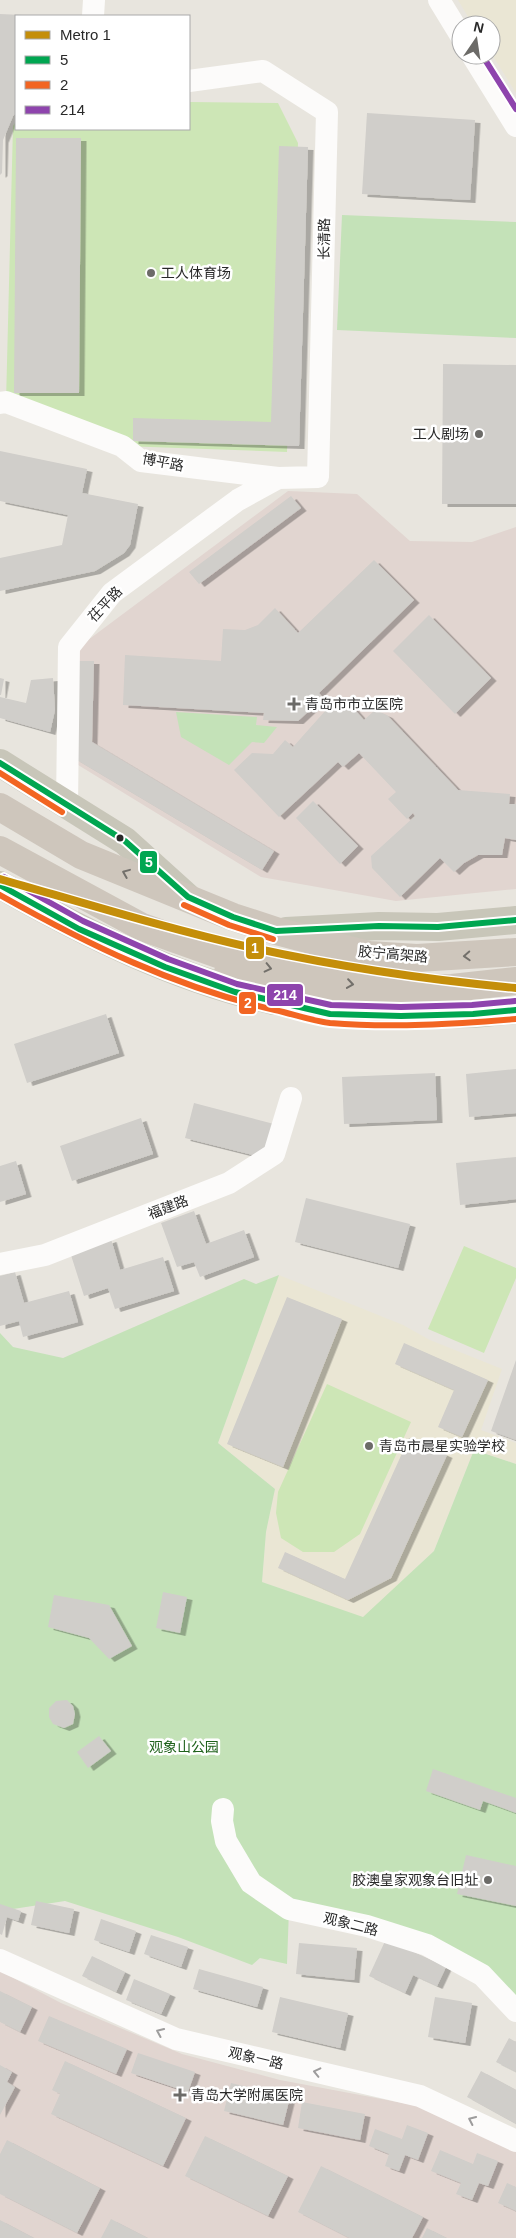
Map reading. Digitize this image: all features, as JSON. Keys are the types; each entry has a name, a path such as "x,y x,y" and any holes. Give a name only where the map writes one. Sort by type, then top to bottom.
{"highway":[{"name":"胶宁高架路","path":"0,806 81,855 233,917 276,931 368,955 417,958 516,952"},
{"path":"0,851 142,927 232,959 315,979 386,988 452,988 516,981"},
{"path":"0,851 92,914 136,938 216,972 286,994 401,1016"}],"main road":[{"path":"0,763 125,841 188,898"},
{"path":"0,885 79,929 165,967 235,992 330,1014 401,1016 473,1014 516,1010"},
{"path":"276,931 379,926 438,927 516,920"}],"street":[{"path":"94,0 94,15"},
{"path":"439,0 451,20"},
{"path":"478,65 516,126"},
{"name":"长清路","path":"190,81 263,71 327,112 318,477 278,478"},
{"name":"博平路","path":"0,403 6,402 122,446 140,461 278,478"},
{"name":"茌平路","path":"67,805 69,647 112,593 238,500 278,478"},
{"name":"福建路","path":"0,1264 45,1255 229,1183 274,1154 291,1098"},
{"name":"观象二路","path":"223,1809 222,1821 226,1841 251,1883 289,1908 367,1926 427,1945 482,1975 516,2011"},
{"name":"观象一路","path":"0,1960 176,2039 420,2096 516,2141"}],"shaded area":[{"path":"458,0 516,0 516,93 498,65 501,65 501,15 467,15"},
{"name":"青岛市市立医院","path":"288,491 357,494 410,541 472,542 516,527 516,889 396,901 261,877 70,760 76,649"},
{"name":"青岛市晨星实验学校","path":"279,1275 403,1325 430,1340 502,1369 481,1430 516,1443 516,1464 474,1450 434,1551 363,1618 262,1582 266,1532 275,1489 218,1443"},
{"name":"青岛大学附属医院","path":"0,1971 61,2003 182,2054 280,2080 440,2110 516,2149 516,2238 0,2238"}],"green space":[{"name":"工人体育场","path":"190,102 278,103 298,143 287,452 122,446 6,402 13,126 15,123 15,130 190,130"},
{"path":"342,215 516,222 516,338 337,330"},
{"path":"176,712 257,717 256,725 277,727 264,743 252,742 229,765 181,737"},
{"path":"464,1246 516,1268 516,1278 484,1353 428,1329"},
{"name":"观象山公园","path":"279,1275 218,1443 275,1489 266,1532 262,1582 363,1617 434,1551 474,1450 516,1464 516,2011 482,1975 289,1909 287,1964 260,1958 252,1965 178,1937 65,1901 0,1911 0,1333 13,1347 63,1358 244,1279 256,1284"},
{"path":"327,1384 411,1422 360,1534 334,1552 303,1552 281,1538 276,1513 278,1492"}],"building":[{"path":"0,14 23,15 15,15 15,114 3,140 2,173 0,175"},
{"path":"367,113 475,120 470,200 362,194"},
{"path":"16,138 81,138 79,393 14,393"},
{"path":"279,146 308,147 299,446 133,441 133,418 271,422"},
{"name":"工人剧场","path":"443,364 516,365 516,504 442,504"},
{"path":"0,451 87,469 82,493 138,504 130,545 124,553 95,571 0,591 0,558 62,545 68,515 0,501"},
{"path":"291,496 301,508 199,584 189,572"},
{"path":"374,560 414,600 319,693 323,698 298,721 263,720 264,713 123,705 125,655 221,661 223,629 245,630 258,625 275,608 298,633"},
{"path":"429,615 491,678 455,714 393,651"},
{"path":"78,661 94,661 92,742 274,851 262,870 75,759"},
{"path":"0,678 4,679 1,695 0,695"},
{"path":"53,678 55,710 50,732 0,718 0,697 26,703 31,680"},
{"path":"346,700 364,720 375,710 387,715 458,790 510,794 509,804 516,804 516,840 505,838 502,855 478,855 464,863 454,872 440,858 400,897 372,868 371,856 415,816 413,813 407,819 388,799 396,792 359,753 343,767 338,762 279,817 234,770 252,753 273,754 285,740 293,747 334,701"},
{"path":"313,801 358,846 340,864 296,818"},
{"path":"106,1014 119,1053 27,1083 14,1044"},
{"path":"516,1069 516,1113 469,1117 466,1074"},
{"path":"435,1073 437,1120 344,1124 342,1077"},
{"path":"194,1103 274,1124 265,1158 185,1138"},
{"path":"141,1118 153,1154 72,1181 60,1146"},
{"path":"516,1157 516,1199 460,1205 456,1163"},
{"path":"16,1161 26,1194 0,1202 0,1166"},
{"path":"306,1198 410,1224 398,1268 295,1242"},
{"path":"194,1211 206,1244 244,1230 254,1257 200,1277 194,1262 177,1267 161,1223"},
{"path":"111,1239 120,1270 163,1257 174,1291 115,1309 108,1288 84,1296 70,1252"},
{"path":"15,1272 24,1303 69,1291 78,1322 23,1337 19,1321 0,1326 0,1276"},
{"path":"287,1297 342,1319 283,1467 227,1444"},
{"path":"404,1343 488,1380 462,1437 438,1427 454,1390 395,1364"},
{"path":"516,1360 516,1440 491,1431"},
{"path":"409,1438 447,1455 391,1578 348,1600 278,1568 285,1552 345,1579"},
{"path":"163,1592 187,1597 180,1633 156,1628"},
{"path":"54,1595 109,1605 132,1646 109,1659 89,1638 48,1627"},
{"path":"67,1700 73,1706 75,1714 73,1724 64,1728 53,1724 49,1717 49,1708 56,1701"},
{"path":"99,1736 111,1751 88,1768 77,1752"},
{"path":"433,1769 516,1798 516,1813 483,1801 480,1810 426,1791"},
{"name":"胶澳皇家观象台旧址","path":"466,1855 516,1866 516,1906 457,1894"},
{"path":"36,1901 74,1909 69,1933 31,1925"},
{"path":"0,1904 21,1911 18,1921 7,1917 2,1935 0,1934"},
{"path":"101,1919 136,1931 129,1952 94,1940"},
{"path":"151,1935 188,1947 181,1967 144,1954"},
{"path":"386,1939 446,1967 437,1986 413,1975 405,1993 369,1976"},
{"path":"299,1943 357,1948 354,1980 296,1974"},
{"path":"92,1956 125,1972 116,1992 82,1976"},
{"path":"199,1969 263,1987 257,2007 193,1989"},
{"path":"134,1979 170,1994 161,2014 126,2000"},
{"path":"0,1991 32,2007 20,2032 0,2022"},
{"path":"280,1997 348,2013 340,2048 272,2032"},
{"path":"435,1997 472,2003 465,2043 428,2037"},
{"path":"49,2016 127,2049 116,2074 38,2041"},
{"path":"509,2038 516,2042 516,2072 496,2062"},
{"path":"138,2053 195,2072 188,2092 131,2073"},
{"path":"65,2061 186,2118 163,2166 51,2114 60,2094 52,2090"},
{"path":"0,2065 12,2072 7,2082 15,2087 0,2115"},
{"path":"481,2071 516,2090 516,2124 467,2097"},
{"path":"231,2083 290,2097 283,2125 224,2111"},
{"path":"302,2102 365,2114 360,2140 298,2128"},
{"path":"407,2125 428,2133 418,2160 405,2155 399,2171 385,2166 389,2154 369,2146 375,2129 402,2139"},
{"path":"205,2136 288,2176 268,2216 185,2176"},
{"path":"7,2140 100,2188 77,2233 0,2194 0,2154"},
{"path":"440,2150 473,2164 477,2153 498,2161 488,2186 479,2183 472,2200 456,2194 461,2183 431,2171"},
{"path":"321,2166 423,2217 412,2238 349,2238 298,2212"},
{"path":"507,2183 516,2187 516,2211 498,2203"},
{"path":"111,2219 148,2238 101,2238"},
{"path":"0,2220 34,2238 0,2238"},
{"path":"427,2228 447,2238 422,2238"}],"metro line":[{"name":"1","path":"0,879 158,924 253,948 384,972 516,988"}],"transit line":[{"name":"214","path":"488,65 516,109"},
{"name":"5","path":"0,763 125,841 188,897 233,917 276,931 379,926 438,927 516,920"},
{"name":"2","path":"0,773 62,812"},
{"name":"214","path":"4,877 83,921 168,959 237,984 331,1005 401,1007 472,1005 515,1001"},
{"name":"5","path":"0,885 79,929 165,967 235,992 330,1014 401,1016 473,1014 516,1010"},
{"name":"2","path":"0,895 66,931 133,963 238,1001 309,1019 330,1023 400,1025 516,1019"},
{"name":"2","path":"184,905 229,925 273,939"}],"place":[{"name":"工人体育场","path":"151,273"},
{"name":"工人剧场","path":"479,434"},
{"name":"青岛市市立医院","path":"294,704"},
{"name":"青岛市晨星实验学校","path":"369,1446"},
{"name":"胶澳皇家观象台旧址","path":"488,1880"},
{"name":"青岛大学附属医院","path":"180,2095"}]}
